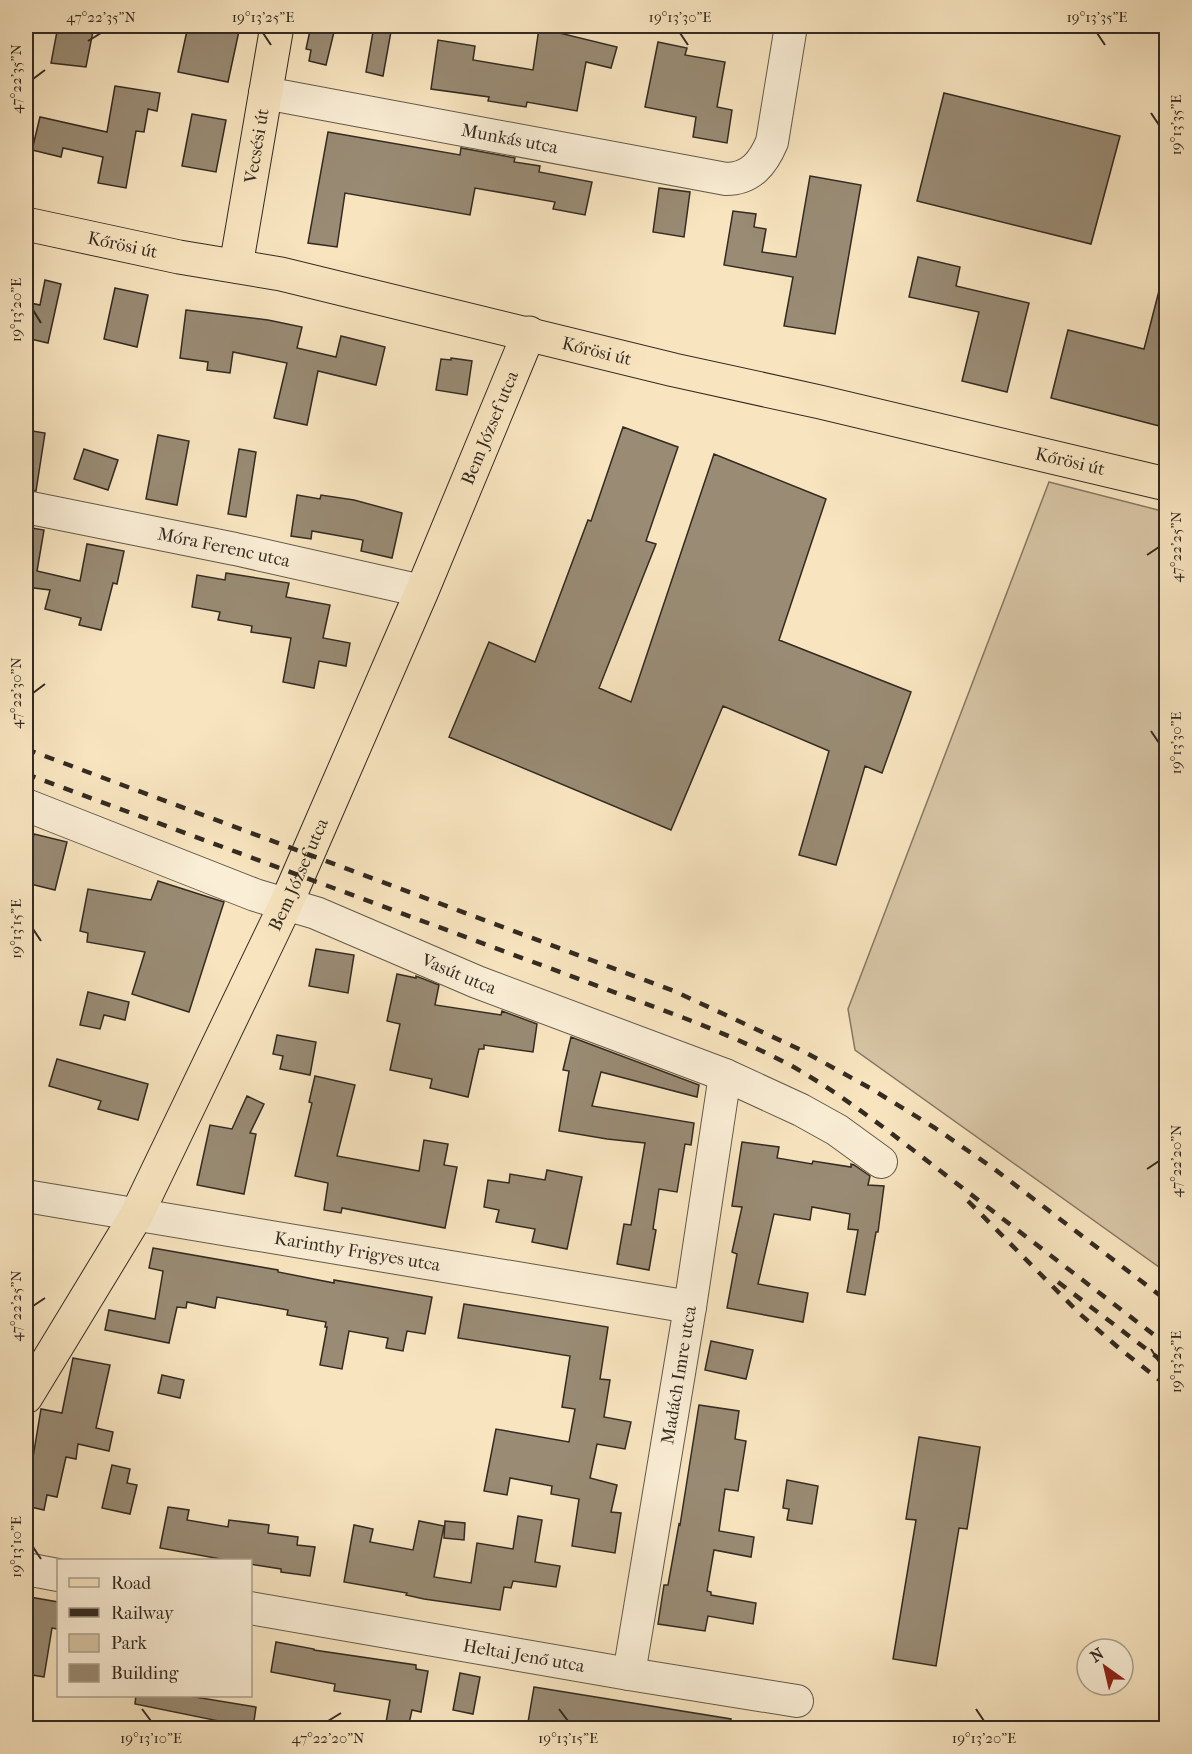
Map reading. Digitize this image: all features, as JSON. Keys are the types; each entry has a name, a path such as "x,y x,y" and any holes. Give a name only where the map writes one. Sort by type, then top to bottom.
{"main road":[{"name":"Vecsési út","path":"236,266 277,26"},
{"name":"Kőrösi út","path":"26,224 180,257 281,274 674,370 832,404 1167,484"},
{"name":"Bem József utca","path":"26,1397 136,1216 286,904 422,591 529,333"}],"street":[{"name":"Munkás utca","path":"265,93 726,179 737,179 747,176 754,170 767,154 772,142 791,26"},
{"name":"Móra Ferenc utca","path":"26,507 235,549 422,591"},
{"name":"Vasút utca","path":"26,805 255,895 316,913 477,982 726,1075 801,1110 837,1130 881,1162"},
{"name":"Madách Imre utca","path":"629,1674 726,1075"},
{"name":"Karinthy Frigyes utca","path":"26,1196 690,1307"},
{"path":"26,1569 57,1575"},
{"name":"Heltai Jenő utca","path":"252,1608 797,1701"}],"green space":[{"path":"1049,482 1162,511 1161,578 1166,583 1166,1272 855,1050 848,1009"}],"building":[{"path":"58,26 94,26 86,67 51,63"},
{"path":"188,26 212,26 239,31 228,82 178,72"},
{"path":"311,26 334,32 326,65 309,61 311,50 306,49"},
{"path":"374,26 392,26 383,76 366,72"},
{"path":"539,28 617,47 611,68 586,62 577,111 527,102 526,107 488,101 489,97 431,89 438,40 475,46 473,60 533,70"},
{"path":"658,42 687,48 685,55 725,62 717,107 732,110 727,143 693,137 696,117 645,107"},
{"path":"115,86 160,93 157,111 148,109 144,132 136,131 126,188 98,183 103,157 63,148 61,157 32,150 40,117 107,132"},
{"path":"944,93 1120,136 1091,244 917,201"},
{"path":"192,114 226,120 216,172 182,166"},
{"path":"328,132 460,155 461,148 515,158 514,162 540,166 539,172 592,182 585,215 553,209 555,202 475,188 470,215 345,193 337,247 308,243"},
{"path":"810,176 861,185 835,334 784,326 793,277 724,265 733,211 756,214 754,227 766,229 762,252 796,257"},
{"path":"659,188 690,192 684,237 653,232"},
{"path":"918,257 960,267 956,286 1029,303 1007,392 962,381 979,312 909,297"},
{"path":"45,280 61,284 48,343 26,338 26,302 40,305"},
{"path":"1160,287 1167,287 1167,428 1051,398 1068,330 1144,349"},
{"path":"115,288 148,295 137,347 104,339"},
{"path":"186,310 268,320 302,327 297,348 336,357 341,336 385,347 376,385 318,371 307,425 274,418 287,363 233,352 230,373 207,370 208,362 180,358"},
{"path":"451,358 472,361 467,395 436,390 441,359 451,360"},
{"path":"623,427 678,447 646,541 656,544 599,688 631,702 714,454 826,499 779,640 911,692 882,773 865,766 836,865 799,855 829,751 723,706 671,830 449,737 489,642 535,662 588,520 591,521"},
{"path":"26,430 45,433 36,491 26,490"},
{"path":"158,435 189,441 177,505 146,499"},
{"path":"84,449 118,460 108,490 74,479"},
{"path":"239,449 256,452 246,517 228,514"},
{"path":"297,495 320,499 321,495 354,500 402,513 392,558 361,551 363,540 312,531 311,539 291,536"},
{"path":"26,527 44,530 37,571 80,581 87,544 124,551 117,584 113,583 101,630 79,625 81,618 45,609 50,590 26,587"},
{"path":"226,573 289,583 286,597 330,605 323,638 350,643 346,666 319,661 314,688 283,682 291,638 251,632 252,626 218,620 220,612 192,607 197,575 225,580"},
{"path":"34,834 67,842 55,890 26,883 26,869"},
{"path":"158,881 224,902 189,1012 132,994 145,952 87,942 88,933 80,931 88,889 151,900"},
{"path":"316,949 354,955 348,993 309,986"},
{"path":"397,974 416,978 416,976 439,985 435,1005 501,1015 502,1011 537,1024 533,1052 484,1045 484,1049 479,1049 468,1097 430,1088 432,1079 390,1070 400,1024 387,1021"},
{"path":"88,992 129,1002 125,1020 104,1015 100,1029 80,1025"},
{"path":"277,1035 316,1042 310,1075 280,1069 283,1056 273,1054"},
{"path":"571,1037 699,1085 697,1097 601,1072 592,1106 694,1123 691,1145 685,1144 677,1192 659,1189 653,1229 656,1230 649,1270 617,1264 624,1224 631,1225 645,1143 559,1131 569,1071 563,1070"},
{"path":"57,1059 148,1084 138,1120 98,1109 101,1101 49,1086"},
{"path":"315,1076 355,1085 337,1156 419,1171 424,1140 448,1144 444,1165 457,1167 445,1228 342,1208 341,1213 324,1210 328,1183 295,1176 312,1103 309,1102"},
{"path":"247,1096 264,1104 250,1133 256,1134 244,1194 197,1185 210,1125 232,1129"},
{"path":"742,1142 779,1147 777,1158 812,1164 813,1161 851,1167 851,1164 870,1176 868,1185 884,1186 878,1232 876,1232 865,1295 847,1292 858,1230 848,1229 850,1214 812,1207 810,1220 774,1214 758,1284 808,1293 803,1322 727,1308 737,1254 732,1252 742,1207 732,1206"},
{"path":"547,1170 582,1177 567,1249 532,1242 535,1229 496,1222 499,1210 484,1207 488,1180 509,1183 510,1174 545,1180"},
{"path":"153,1248 278,1270 278,1272 334,1283 334,1280 432,1297 425,1334 407,1331 403,1351 386,1348 388,1338 349,1331 342,1369 320,1365 326,1322 287,1315 288,1310 217,1297 215,1308 187,1302 186,1308 177,1307 169,1343 105,1330 109,1310 155,1319 163,1271 149,1268"},
{"path":"464,1304 608,1327 600,1379 610,1380 604,1417 631,1422 625,1449 597,1444 590,1478 617,1485 611,1512 621,1513 615,1553 572,1546 579,1499 551,1494 552,1486 510,1478 507,1495 484,1491 496,1429 569,1442 575,1409 562,1407 570,1356 458,1338"},
{"path":"711,1341 753,1350 746,1379 705,1370"},
{"path":"73,1358 110,1365 96,1428 113,1432 109,1451 78,1444 76,1459 66,1457 57,1497 47,1495 44,1510 26,1506 26,1468 31,1469 41,1409 62,1413"},
{"path":"162,1375 184,1380 180,1398 158,1393"},
{"path":"699,1405 739,1411 735,1439 746,1441 738,1491 725,1489 719,1531 754,1537 751,1557 714,1550 707,1591 711,1592 711,1595 756,1603 753,1624 708,1616 705,1631 658,1624 664,1585 668,1585 680,1525"},
{"path":"919,1437 980,1447 967,1529 959,1528 936,1666 893,1659 916,1520 906,1519"},
{"path":"112,1465 130,1469 127,1483 137,1485 130,1514 102,1508"},
{"path":"787,1480 818,1486 812,1524 787,1520 789,1509 783,1508"},
{"path":"168,1507 189,1510 187,1520 228,1527 229,1520 269,1525 268,1533 298,1537 297,1545 315,1547 310,1576 281,1572 281,1569 252,1564 252,1559 220,1559 160,1548"},
{"path":"518,1516 542,1520 535,1562 560,1566 556,1587 513,1581 511,1588 504,1587 500,1610 424,1599 406,1595 407,1593 344,1582 354,1525 373,1529 370,1542 413,1550 419,1521 444,1526 434,1577 471,1583 477,1543 513,1549"},
{"path":"445,1521 465,1523 464,1540 444,1538"},
{"path":"30,1597 57,1602 57,1629 52,1628 44,1677 26,1674 26,1621"},
{"path":"276,1642 416,1665 416,1669 428,1671 421,1712 412,1710 408,1728 385,1728 390,1700 334,1691 335,1684 271,1672"},
{"path":"460,1673 480,1677 473,1714 453,1710"},
{"path":"534,1687 731,1719 730,1728 571,1728 528,1722"},
{"path":"136,1697 195,1697 256,1707 253,1728 219,1725 219,1721 135,1704"}],"railway":[{"path":"26,749 674,991 801,1050 870,1088 935,1128 993,1168 1166,1300"},
{"path":"26,774 684,1018 777,1058 840,1096 875,1121 1166,1344"},
{"path":"968,1201 1080,1314 1166,1385"},
{"path":"1058,1282 1166,1364"}]}
